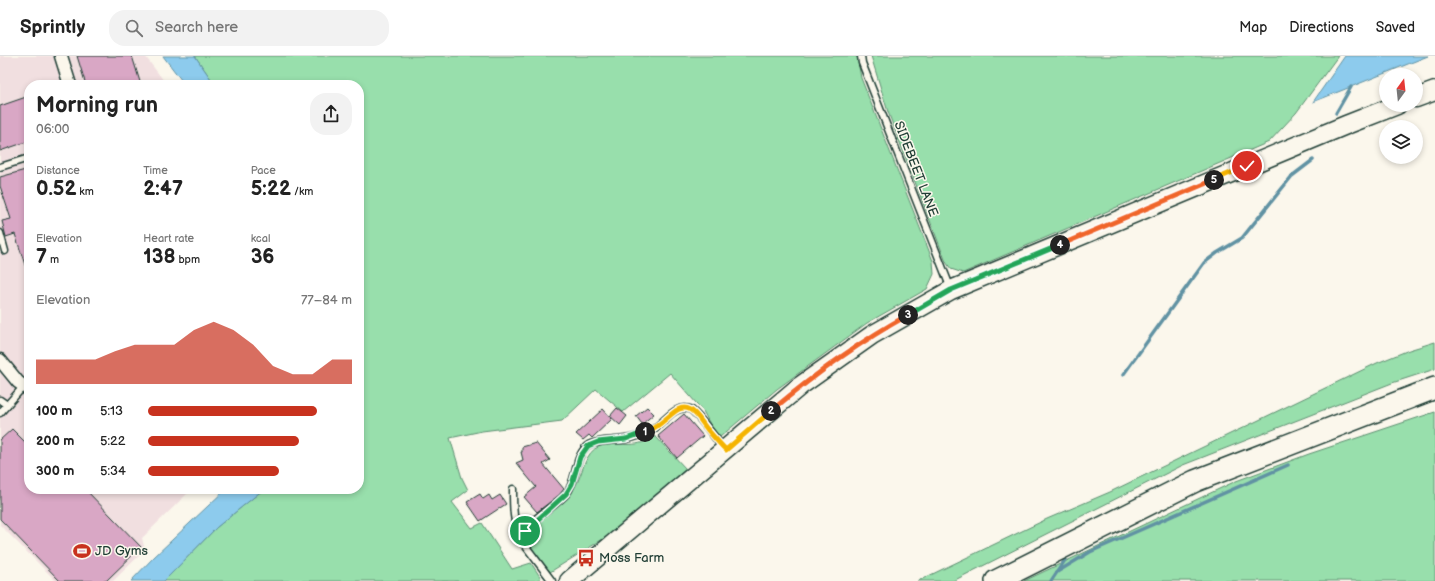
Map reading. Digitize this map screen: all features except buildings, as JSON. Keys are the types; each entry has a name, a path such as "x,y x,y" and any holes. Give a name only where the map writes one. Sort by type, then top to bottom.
{"highway":[{"path":"996,581 1195,481 1435,388"}],"main road":[{"path":"1423,96 1435,92"},
{"path":"569,581 800,386 866,339 951,290 1379,112"}],"street":[{"path":"61,56 68,80"},
{"path":"0,360 23,386"}],"lane":[{"name":"SIDEBEET LANE","path":"861,56 862,62 951,290"},
{"path":"0,167 24,160"},
{"path":"0,233 5,251"},
{"path":"0,413 23,386"},
{"path":"0,400 7,405"},
{"path":"521,540 522,535 531,525 566,494 572,484 580,457 588,446 598,442 626,439 652,430 677,410 690,409 696,413 705,427 726,450"},
{"path":"513,489 513,512 515,527 521,540 552,581"}],"shaded area":[{"path":"0,56 145,56 163,80 24,80 24,494 187,494 142,538 145,550 113,581 56,581 0,525"}],"green space":[{"path":"195,56 857,56 861,78 933,261 934,274 927,289 867,323 777,389 720,437 711,426 703,411 670,373 623,412 596,389 562,421 482,431 450,438 462,478 468,490 452,502 472,528 482,523 512,569 531,563 541,578 536,581 164,581 217,527 258,494 364,494 364,80 212,80"},
{"path":"871,56 1338,56 1296,113 1269,142 963,273 951,269 946,262 888,112"},
{"path":"1435,342 1435,369 1392,383 1183,465 953,581 918,581 1047,519 1110,492 1377,363 1409,350"},
{"path":"1435,412 1435,581 1024,581 1236,481 1309,454"},
{"path":"651,437 656,437 686,469 644,507 611,534 550,572 527,542 528,535 570,494 578,482 587,458 595,449 606,444 636,444 650,439"}],"water":[{"path":"163,56 195,56 212,80 181,80"},
{"path":"1345,56 1428,56 1398,68 1379,68 1379,76 1313,102"},
{"path":"221,494 258,494 217,527 164,581 131,581 154,557"}],"waterway":[{"path":"1336,113 1351,87"},
{"path":"1123,375 1204,263 1217,253 1242,238 1292,176 1313,160"},
{"path":"1057,572 1090,552 1288,465"},
{"path":"1051,581 1065,560"}],"place":[{"name":"JD Gyms","path":"82,551"},
{"name":"Moss Farm","path":"586,558"}],"route":[{"path":"525,531 566,494 572,484 580,457 588,446 598,442 626,439 652,430 677,410 690,409 696,413 705,427 726,450 800,386 872,335 951,290 1247,166"}]}
